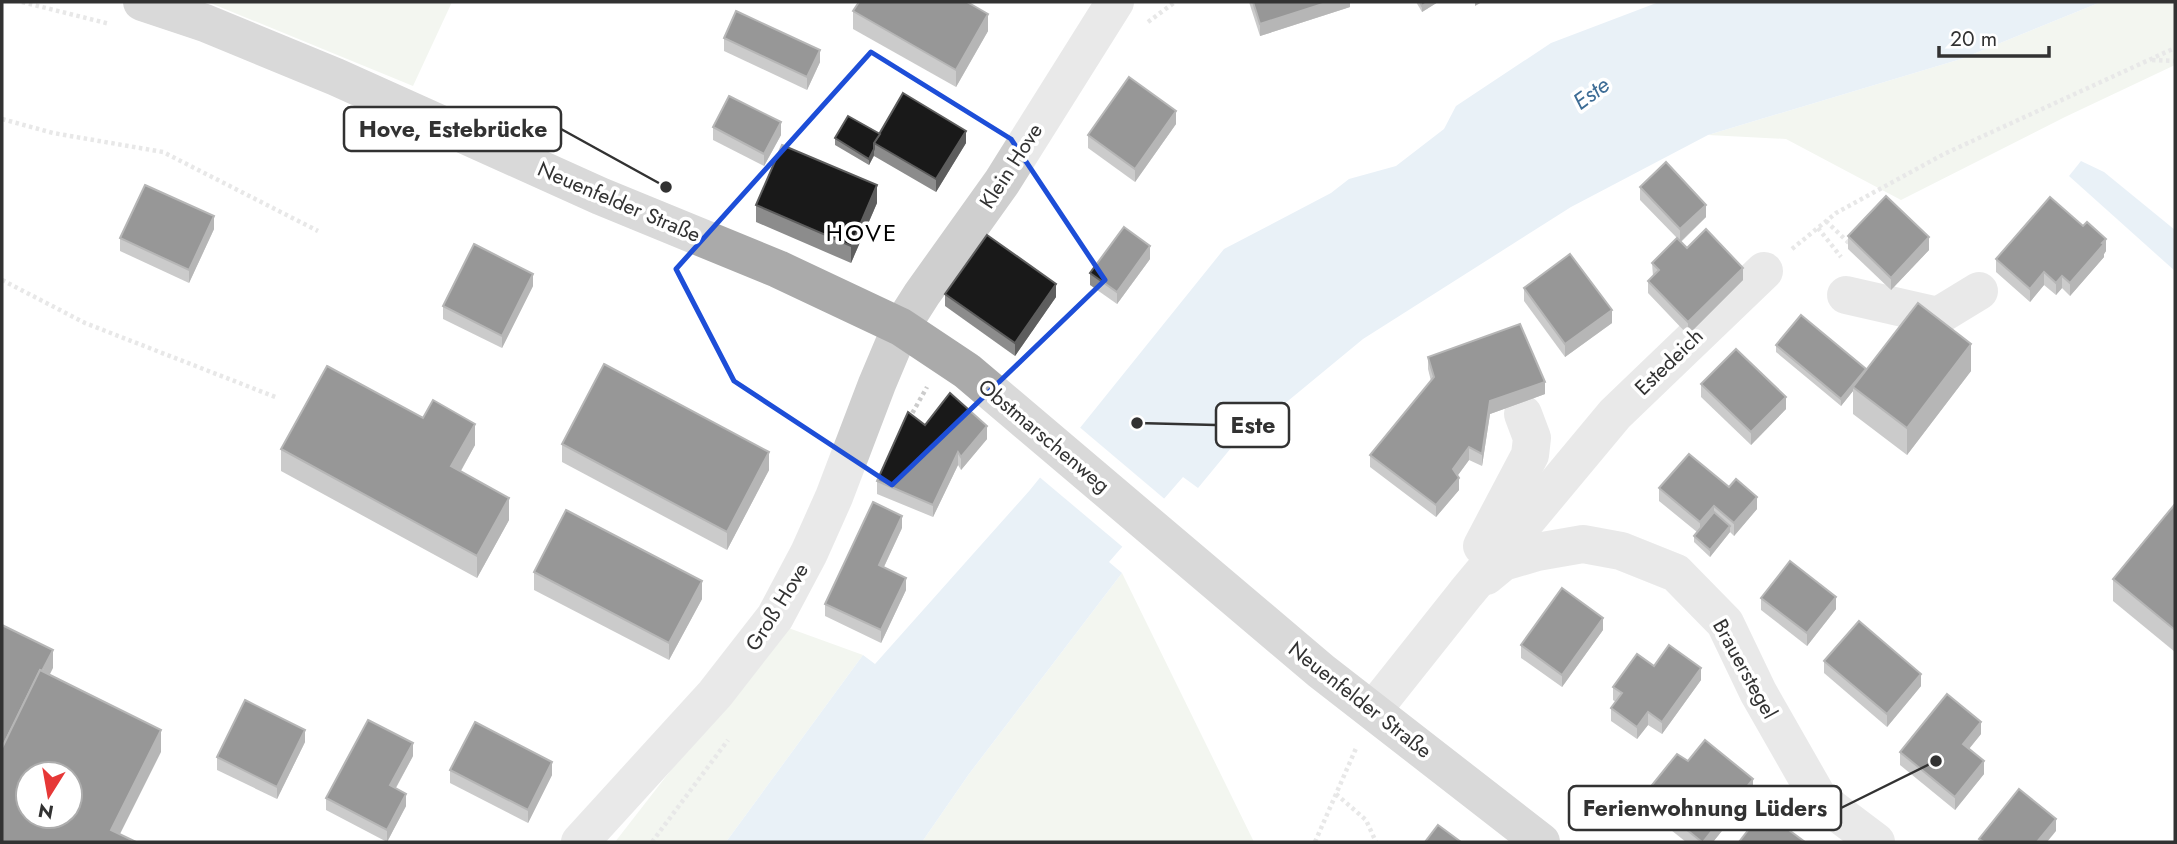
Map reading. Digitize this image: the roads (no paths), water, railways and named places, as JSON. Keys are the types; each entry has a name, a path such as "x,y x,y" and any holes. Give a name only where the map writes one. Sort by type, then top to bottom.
{"main road":[{"name":"Neuenfelder Straße","path":"142,2 205,23 325,72 600,196 778,269 901,327"},
{"name":"Obstmarschenweg","path":"901,327 967,371 1181,553"},
{"name":"Neuenfelder Straße","path":"1181,553 1321,671 1541,842"}],"street":[{"name":"Klein Hove","path":"901,327 1002,182 1115,2"},
{"name":"Estedeich","path":"1373,710 1615,414 1764,271"},
{"path":"1844,276 1938,316 1979,290"},
{"name":"Groß Hove","path":"580,842 715,694 775,617 794,585 829,509 901,327"},
{"path":"1437,631 1530,455 1532,438 1523,414"},
{"name":"Brauerstegel","path":"1466,593 1503,562 1537,552 1583,544 1621,551 1676,573 1725,623 1758,692 1819,799 1876,842"}],"water":[{"path":"1659,2 2101,2 1961,59 1708,135 1571,207 1363,339 1231,448 1198,488 1183,477 1109,562 1122,573 969,774 922,842 726,842 863,655 875,664 1030,490 1224,249 1331,193 1349,179 1396,166 1444,129 1456,106 1551,43"},
{"path":"2081,161 2104,172 2175,230 2175,271 2069,176"}],"place":[{"name":"Hove, Estebrücke","path":"666,187"},
{"name":"Este","path":"1137,423"},
{"name":"Ferienwohnung Lüders","path":"1936,761"}],"district":[{"name":"HOVE","path":"862,232"}]}
